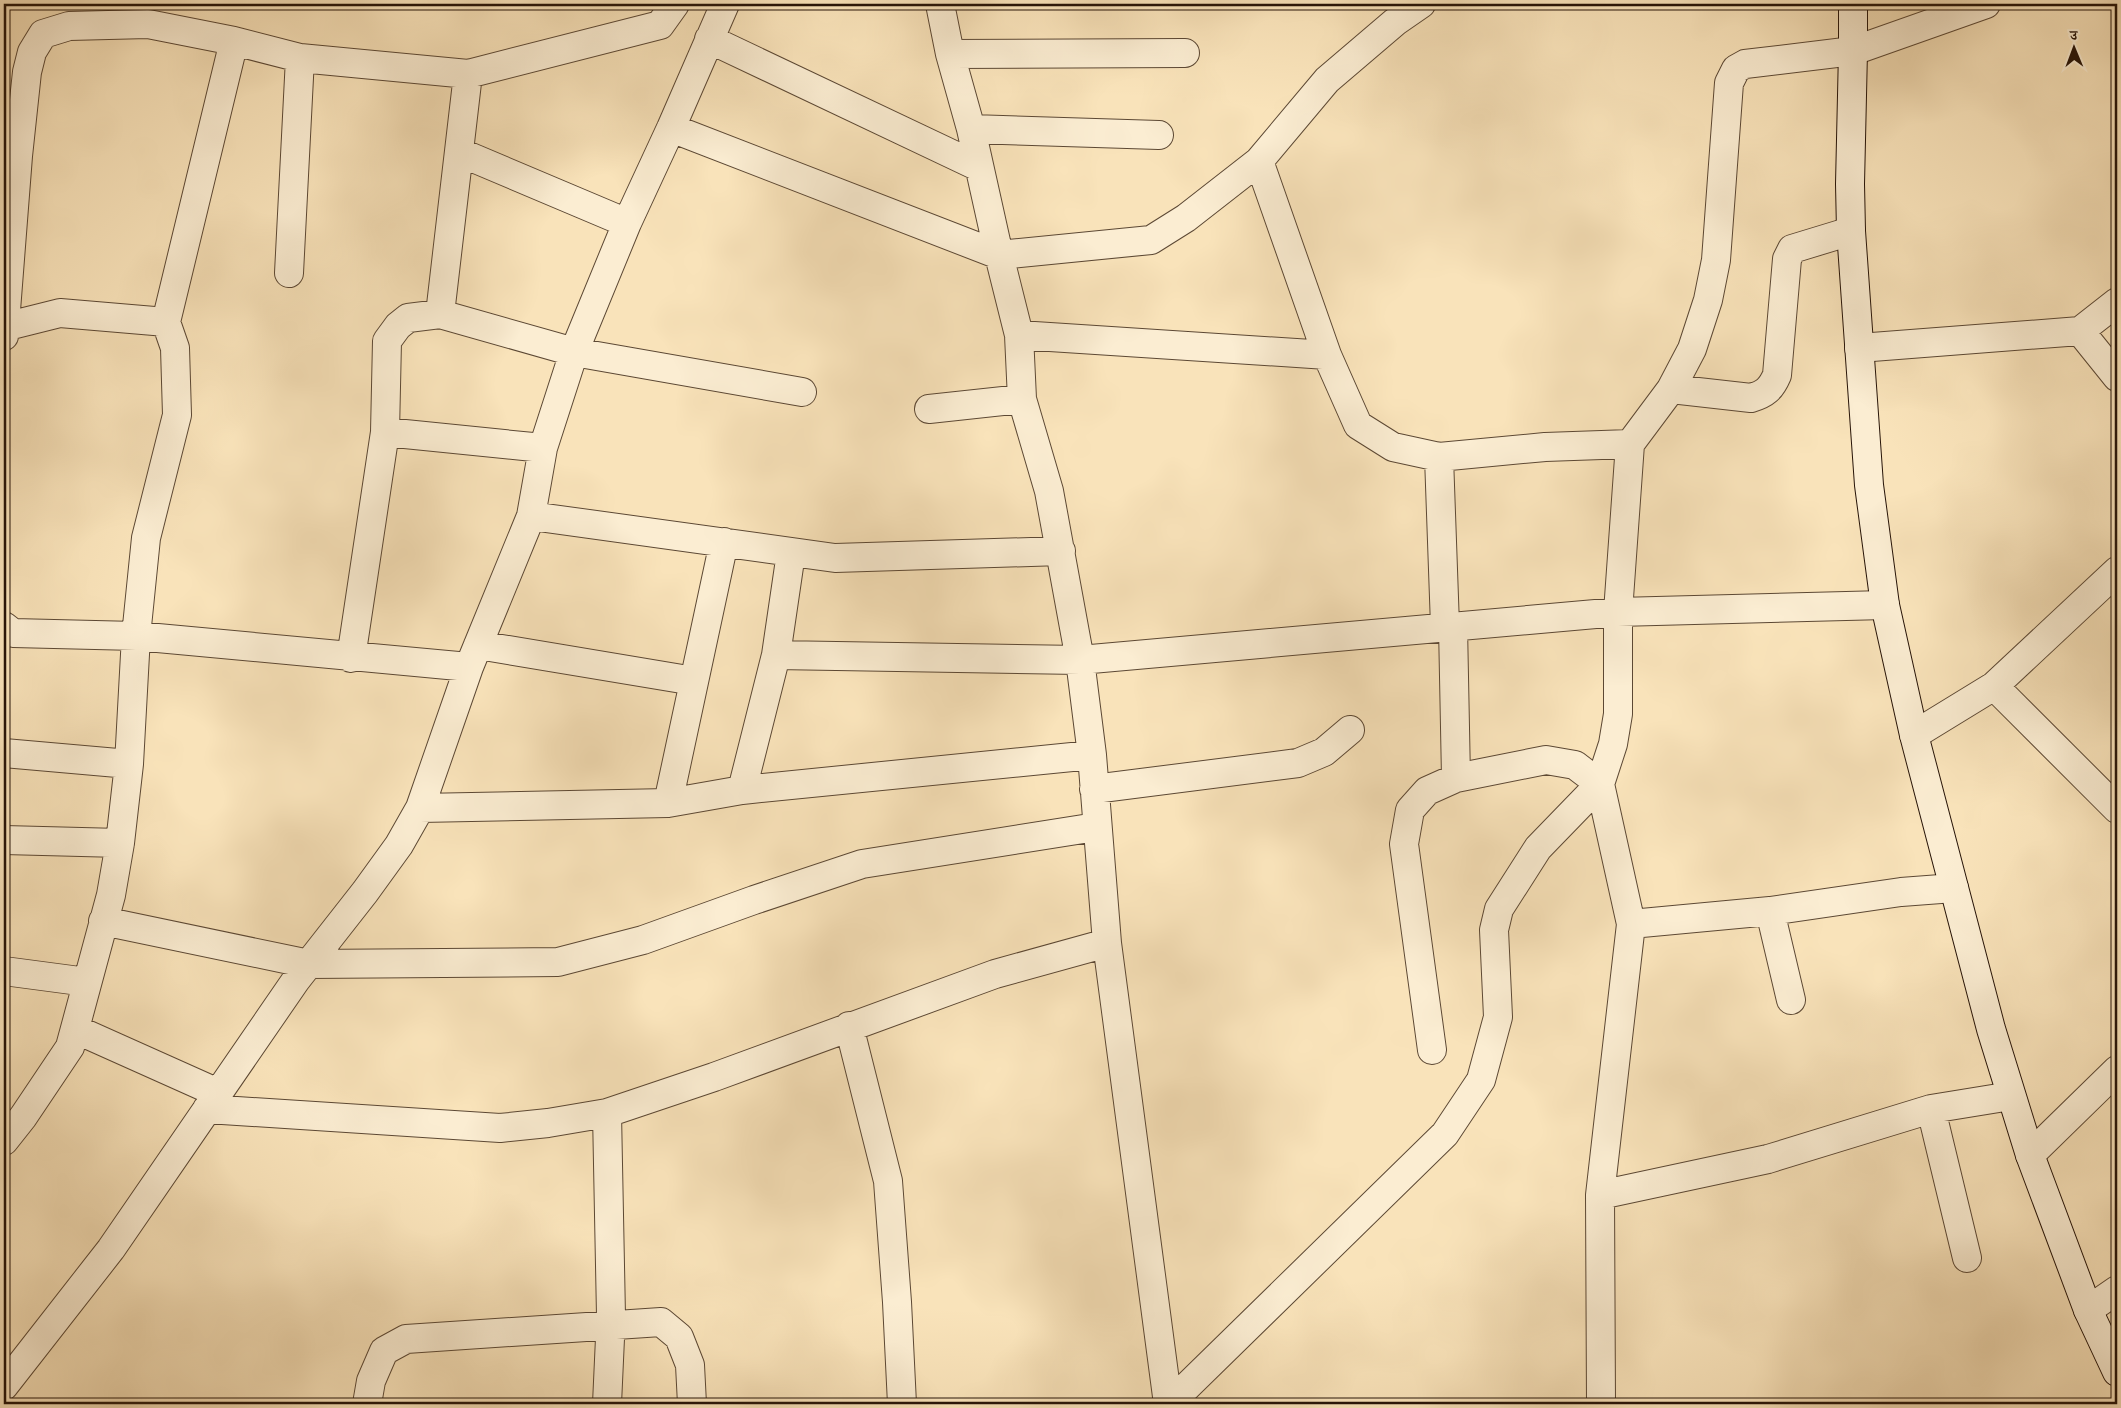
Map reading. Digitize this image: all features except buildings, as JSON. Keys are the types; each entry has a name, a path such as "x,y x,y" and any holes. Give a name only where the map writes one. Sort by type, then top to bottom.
{"street":[{"path":"166,322 60,313 4,330 11,156 32,52 44,34 69,26 151,14 234,41 300,58 468,74 660,25 675,4"},
{"path":"4,1386 111,1249 309,964 399,845 420,808 474,656 531,516 543,448 574,352 627,223 725,4"},
{"path":"940,4 950,54 971,129 1019,335 1022,400 1049,491 1080,660 1092,755 1096,827 1107,943 1168,1404"},
{"path":"671,128 999,255 1151,240 1186,218 1259,161 1328,80 1395,22 1422,4"},
{"path":"1853,4 1851,231 1869,485 1885,605 1914,735 1991,1029 2011,1096 2030,1154 2088,1310 2117,1372"},
{"path":"1168,1404 1445,1134 1481,1080 1498,1018 1494,930 1499,909 1538,848 1600,784 1613,744 1618,714 1618,612 1630,444 1672,389 1692,349 1708,300 1715,268 1730,83 1736,69 1745,64 1762,60 1854,51 1986,4"},
{"path":"708,39 979,167"},
{"path":"4,1141 24,1117 70,1047 111,895 120,843 129,764 136,636 146,538 177,415 175,348 166,322 234,41"},
{"path":"950,54 1185,53"},
{"path":"289,273 300,58"},
{"path":"440,314 468,74"},
{"path":"971,129 1159,135"},
{"path":"459,152 627,223"},
{"path":"1259,161 1327,355 1358,425 1393,447 1439,457 1545,446 1630,444"},
{"path":"1672,389 1751,398 1763,395 1772,386 1777,375 1786,259 1792,249 1851,231"},
{"path":"1859,348 2080,331 2117,302"},
{"path":"351,658 385,432 387,341 398,326 408,318 440,314 574,352 802,392"},
{"path":"2080,331 2117,378"},
{"path":"1019,335 1327,355"},
{"path":"929,408 1022,400"},
{"path":"385,432 543,448"},
{"path":"1439,457 1456,778"},
{"path":"531,516 836,558 1061,551"},
{"path":"668,803 724,542"},
{"path":"742,790 776,655 791,553"},
{"path":"1914,735 1994,686 2117,571"},
{"path":"776,655 1080,660 1618,612 1885,605"},
{"path":"4,626 13,633 136,636 351,658 474,656 694,681"},
{"path":"1994,686 2117,808"},
{"path":"1094,789 1298,763 1324,752 1350,730"},
{"path":"4,753 129,764"},
{"path":"420,808 668,803 742,790 1092,755"},
{"path":"1432,1050 1404,844 1410,810 1427,791 1456,778 1546,760 1575,765 1600,784 1631,924 1600,1195 1602,1404"},
{"path":"104,921 309,964 558,962 642,940 862,864 1096,827"},
{"path":"4,840 120,843"},
{"path":"1631,924 1770,911 1901,892 1954,888"},
{"path":"1770,911 1791,1000"},
{"path":"75,1029 212,1101 500,1128 548,1123 607,1113 714,1077 995,974 1107,943"},
{"path":"4,971 87,982"},
{"path":"849,1026 888,1181 902,1404"},
{"path":"2030,1154 2117,1070"},
{"path":"1600,1195 1768,1158 1931,1109 2011,1096"},
{"path":"1931,1109 1967,1258"},
{"path":"607,1113 611,1324 607,1404"},
{"path":"2088,1310 2117,1290"},
{"path":"367,1404 371,1381 384,1351 406,1339 661,1322 679,1337 690,1365 692,1404"},
{"path":"4,1395 10,1404"}]}
